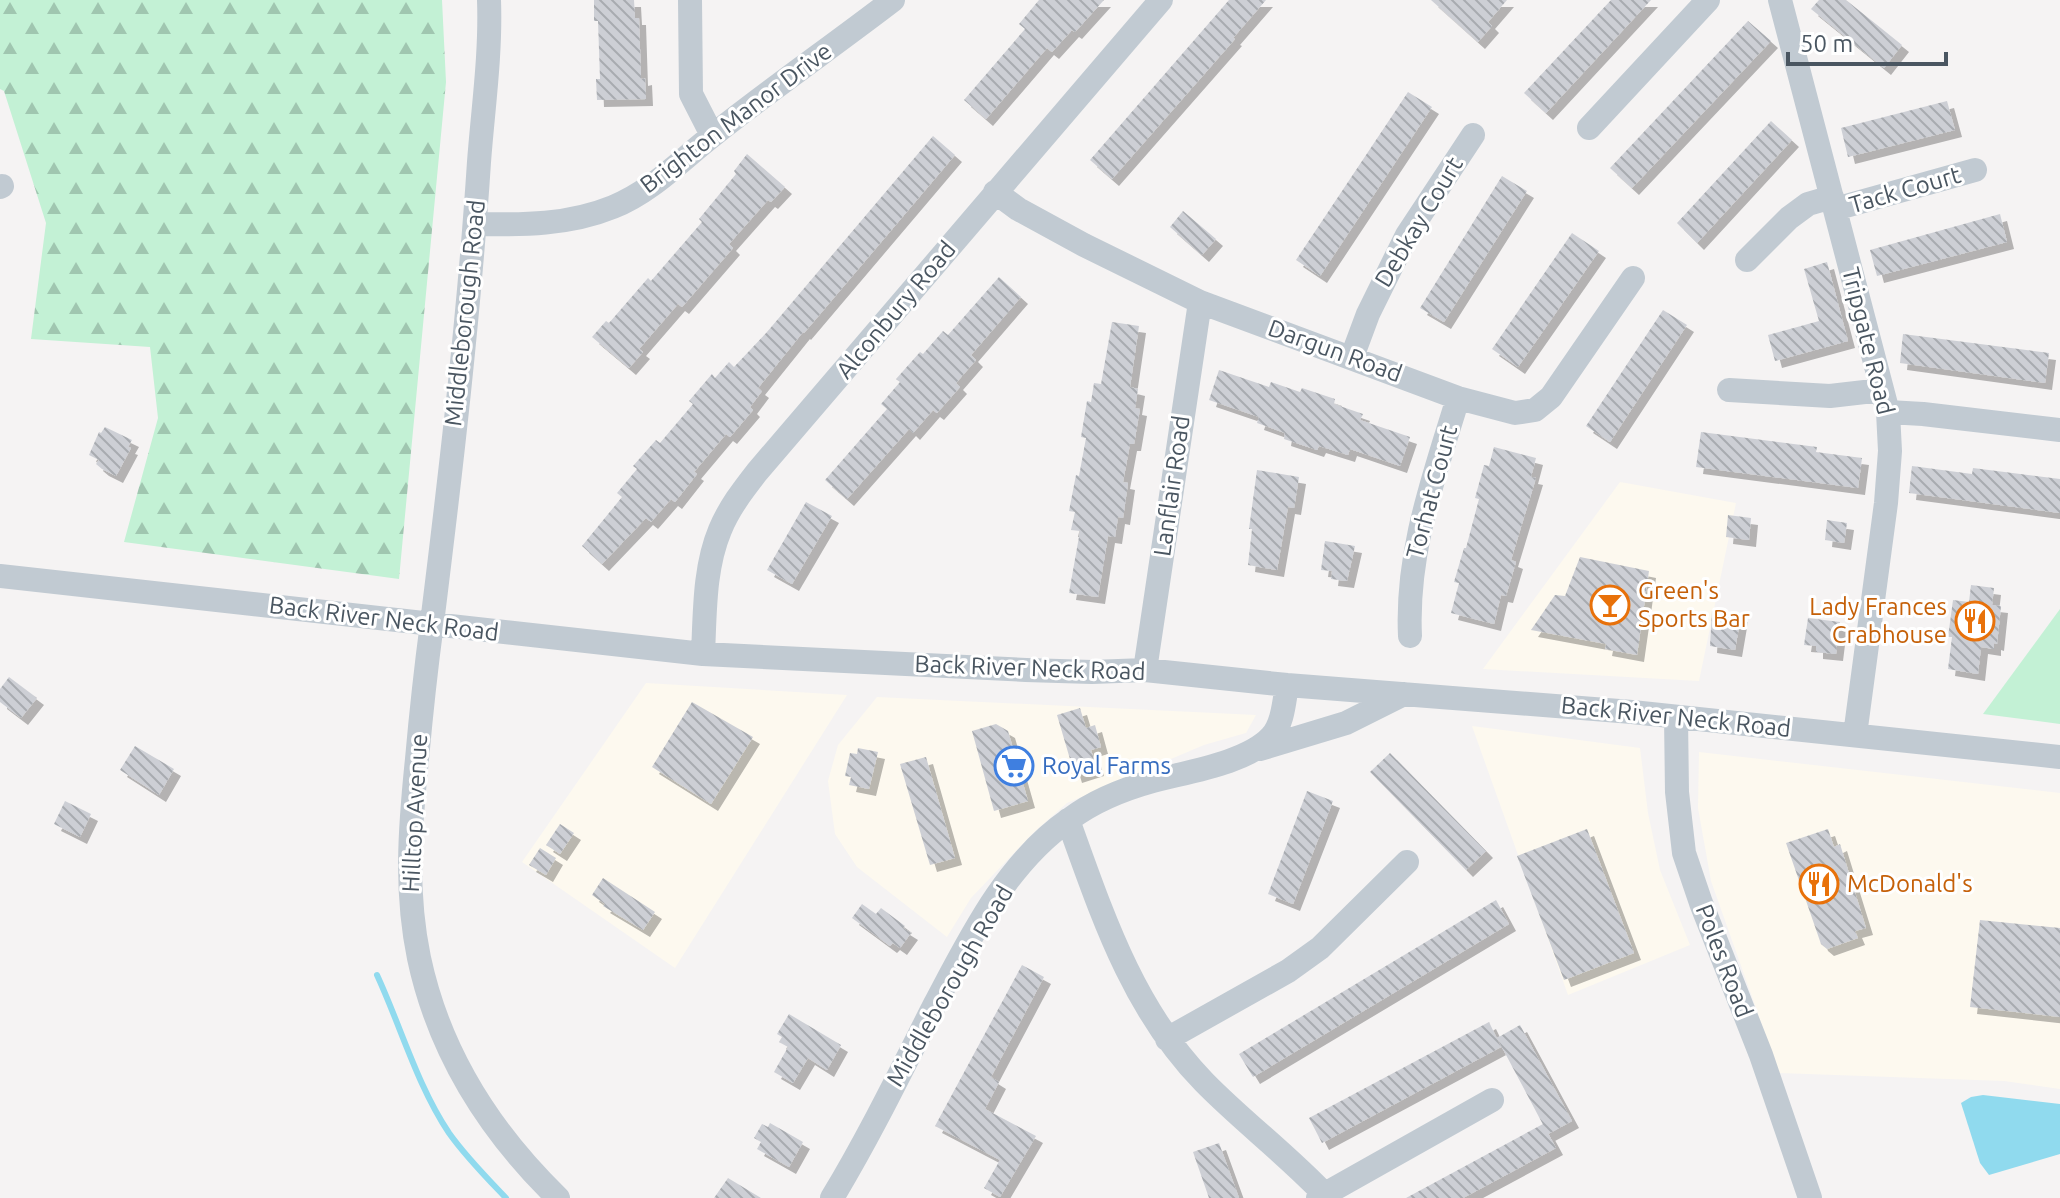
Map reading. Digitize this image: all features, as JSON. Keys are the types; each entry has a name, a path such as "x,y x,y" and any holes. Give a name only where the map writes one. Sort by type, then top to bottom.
{"street":[{"name":"Middleborough Road","path":"431,625 475,224 489,0"},
{"path":"690,0 691,94 712,135"},
{"name":"Brighton Manor Drive","path":"475,224 534,225 583,217 615,207 661,178 712,135 893,0"},
{"name":"Alconbury Road","path":"703,654 712,554 719,530 731,507 757,472 1161,0"},
{"path":"1589,128 1708,0"},
{"name":"Tripgate Road","path":"1780,0 1885,401 1890,451 1886,503 1855,735"},
{"name":"Debkay Court","path":"1352,357 1394,257 1473,135"},
{"name":"Tack Court","path":"1747,260 1789,218 1808,204 1834,203 1975,170"},
{"name":"Dargun Road","path":"995,192 1018,209 1073,239 1200,302 1458,398 1515,413 1535,410 1559,387 1633,278"},
{"name":"Lanflair Road","path":"1145,670 1200,302"},
{"path":"1729,390 1885,401 1923,414 2060,430"},
{"name":"Torhat Court","path":"1410,636 1408,608 1414,549 1458,398"},
{"name":"Back River Neck Road","path":"0,576 703,654 1026,670 1145,670 1287,685 1676,717 2060,757"},
{"name":"Hilltop Avenue","path":"431,625 408,869 420,960 449,1048 477,1099 508,1146 558,1198"},
{"name":"Middleborough Road","path":"832,1198 966,948 994,901 1043,839 1068,820 1115,795 1250,753 1272,736 1281,720 1287,685"},
{"path":"1250,753 1346,723 1406,693"},
{"name":"Poles Road","path":"1676,717 1677,792 1684,853 1761,1055 1810,1198"},
{"path":"1068,820 1119,959 1167,1039 1204,1081 1323,1196 1492,1100"},
{"path":"1167,1039 1288,971 1320,948 1407,862"}],"shaded area":[{"path":"1620,482 1736,503 1699,681 1483,669"},
{"path":"646,683 847,695 675,968 522,862"},
{"path":"877,697 1256,715 1246,733 1204,745 1067,803 1034,832 971,898 947,937 857,867 835,834 828,781 838,745"},
{"path":"1472,726 1640,748 1648,813 1660,870 1690,945 1568,995"},
{"path":"1699,752 2060,793 2060,1089 2004,1081 1779,1073 1711,881 1698,808"}],"green space":[{"path":"0,0 442,0 446,82 399,579 124,542 158,418 150,347 31,339 46,223 4,91 0,89"},
{"path":"2060,609 2060,724 1983,714"}],"water":[{"path":"1983,1095 2060,1104 2060,1154 1989,1175 1980,1163 1961,1103"}],"building":[{"path":"594,0 634,0 635,18 639,18 641,79 645,78 646,99 597,100 596,79 600,79"},
{"path":"1039,0 1104,0 1052,52 1047,48 986,119 964,100 1025,29 1019,24"},
{"path":"1229,0 1266,0 1112,179 1090,160"},
{"path":"1431,0 1507,0 1488,22 1492,26 1478,42"},
{"path":"1611,0 1651,0 1546,113 1524,93"},
{"path":"1819,0 1846,0 1902,45 1884,68 1811,9"},
{"path":"1748,21 1771,41 1632,188 1610,168"},
{"path":"1408,92 1432,107 1320,276 1296,260"},
{"path":"1947,101 1955,130 1848,157 1841,128"},
{"path":"1771,121 1792,140 1697,243 1677,223"},
{"path":"933,136 955,155 803,332 758,388 762,391 750,407 753,410 730,437 726,434 694,472 697,474 675,502 671,499 651,522 646,518 602,564 582,546 622,497 617,493 637,469 633,466 656,440 660,443 693,404 689,401 712,374 715,378 729,362 734,367 767,332"},
{"path":"747,154 785,187 771,202 768,200 729,244 733,248 682,307 678,304 639,349 643,352 629,368 592,337 606,321 609,323 648,278 651,281 702,222 699,219 736,174 734,171"},
{"path":"1502,176 1527,191 1444,322 1420,308"},
{"path":"1183,211 1216,239 1202,255 1170,227"},
{"path":"2000,214 2007,242 1877,276 1870,250"},
{"path":"1572,233 1599,251 1518,367 1492,349"},
{"path":"1827,262 1848,341 1775,361 1768,335 1819,321 1804,269"},
{"path":"999,277 1021,297 971,355 976,360 956,383 960,387 937,413 933,410 913,433 909,429 847,499 825,480 887,409 881,404 900,382 896,379 943,331 948,335"},
{"path":"1663,310 1687,325 1610,442 1586,426"},
{"path":"1112,322 1139,326 1130,387 1138,389 1135,408 1140,409 1123,482 1128,483 1123,518 1118,517 1115,537 1108,536 1098,597 1069,593 1080,531 1071,530 1075,512 1069,511 1086,438 1081,437 1087,401 1091,402 1094,383 1101,384"},
{"path":"1903,334 2049,353 2045,383 1900,363"},
{"path":"1219,370 1269,387 1271,382 1335,399 1334,404 1363,414 1360,420 1410,437 1400,466 1350,449 1348,455 1319,446 1317,450 1284,439 1285,433 1257,423 1259,417 1209,400"},
{"path":"105,427 132,440 116,476 102,469 96,464 99,460 89,455 99,432"},
{"path":"1701,432 1817,447 1816,452 1862,458 1858,488 1696,467"},
{"path":"1494,447 1536,458 1531,477 1536,478 1511,560 1516,562 1506,596 1501,595 1494,624 1451,613 1459,583 1454,582 1479,499 1475,498 1484,465 1489,466"},
{"path":"1912,466 1972,474 1973,468 2060,479 2060,513 1909,493"},
{"path":"1257,470 1299,477 1294,508 1288,507 1277,570 1248,565"},
{"path":"806,502 832,516 792,584 767,570"},
{"path":"1728,515 1751,518 1749,540 1726,537"},
{"path":"1827,520 1847,523 1844,543 1825,540"},
{"path":"1325,541 1355,546 1347,581 1331,579 1332,571 1321,570"},
{"path":"1580,557 1649,571 1637,655 1605,649 1606,644 1531,630 1555,595 1565,596"},
{"name":"Lady Frances Crabhouse","path":"1971,585 1994,588 1992,605 2001,606 1997,644 1994,643 1994,649 1981,647 1978,674 1948,669 1953,600 1969,602"},
{"path":"1712,611 1741,615 1735,650 1710,646"},
{"path":"1808,618 1840,622 1836,654 1816,652 1816,646 1804,645"},
{"path":"9,677 37,698 21,718 0,702 0,689"},
{"path":"692,702 753,737 711,804 652,767"},
{"name":"Royal Farms","path":"1080,708 1086,728 1095,725 1101,747 1091,750 1097,769 1075,776 1057,715"},
{"path":"996,724 1008,731 1028,801 994,811 972,731"},
{"path":"135,746 174,769 159,795 120,770"},
{"path":"858,748 878,752 869,789 849,785 851,777 845,776 850,753 857,754"},
{"path":"1390,753 1486,851 1466,870 1370,772"},
{"path":"926,757 955,858 930,865 900,764"},
{"path":"1307,791 1333,801 1293,904 1268,894"},
{"path":"65,801 91,814 80,837 54,824"},
{"path":"560,824 574,833 560,854 546,845"},
{"path":"1587,829 1634,953 1564,980 1517,856"},
{"path":"1828,829 1834,847 1840,844 1866,928 1855,931 1858,938 1827,949 1821,944 1786,843"},
{"path":"540,848 556,858 546,875 529,865"},
{"path":"603,878 655,912 643,930 603,906 605,904 592,895"},
{"path":"1496,900 1509,924 1253,1077 1239,1054"},
{"path":"862,904 876,914 881,908 905,926 903,928 911,933 900,948 893,943 890,946 852,918"},
{"path":"1980,920 2060,928 2060,1017 1970,1007"},
{"path":"1022,965 1044,977 991,1077 999,1082 985,1109 1036,1136 1000,1197 984,1188 1000,1160 935,1126"},
{"path":"789,1014 841,1045 827,1070 808,1058 793,1083 774,1072 788,1047 779,1042 782,1037 777,1034"},
{"path":"1489,1022 1501,1047 1322,1143 1309,1118"},
{"path":"1520,1025 1572,1121 1548,1134 1497,1038"},
{"path":"770,1123 803,1142 789,1167 757,1149 761,1142 754,1138 762,1124 768,1127"},
{"path":"1543,1124 1556,1148 1463,1198 1406,1198"},
{"path":"1219,1143 1239,1198 1209,1198 1193,1152"},
{"path":"728,1178 761,1198 714,1198"}],"waterway":[{"path":"377,975 418,1076 438,1115 462,1150 506,1198"}],"place":[{"name":"Green's Sports Bar","path":"1610,605"},
{"name":"Lady Frances Crabhouse","path":"1975,621"},
{"name":"Royal Farms","path":"1014,766"},
{"name":"McDonald's","path":"1819,884"}]}
